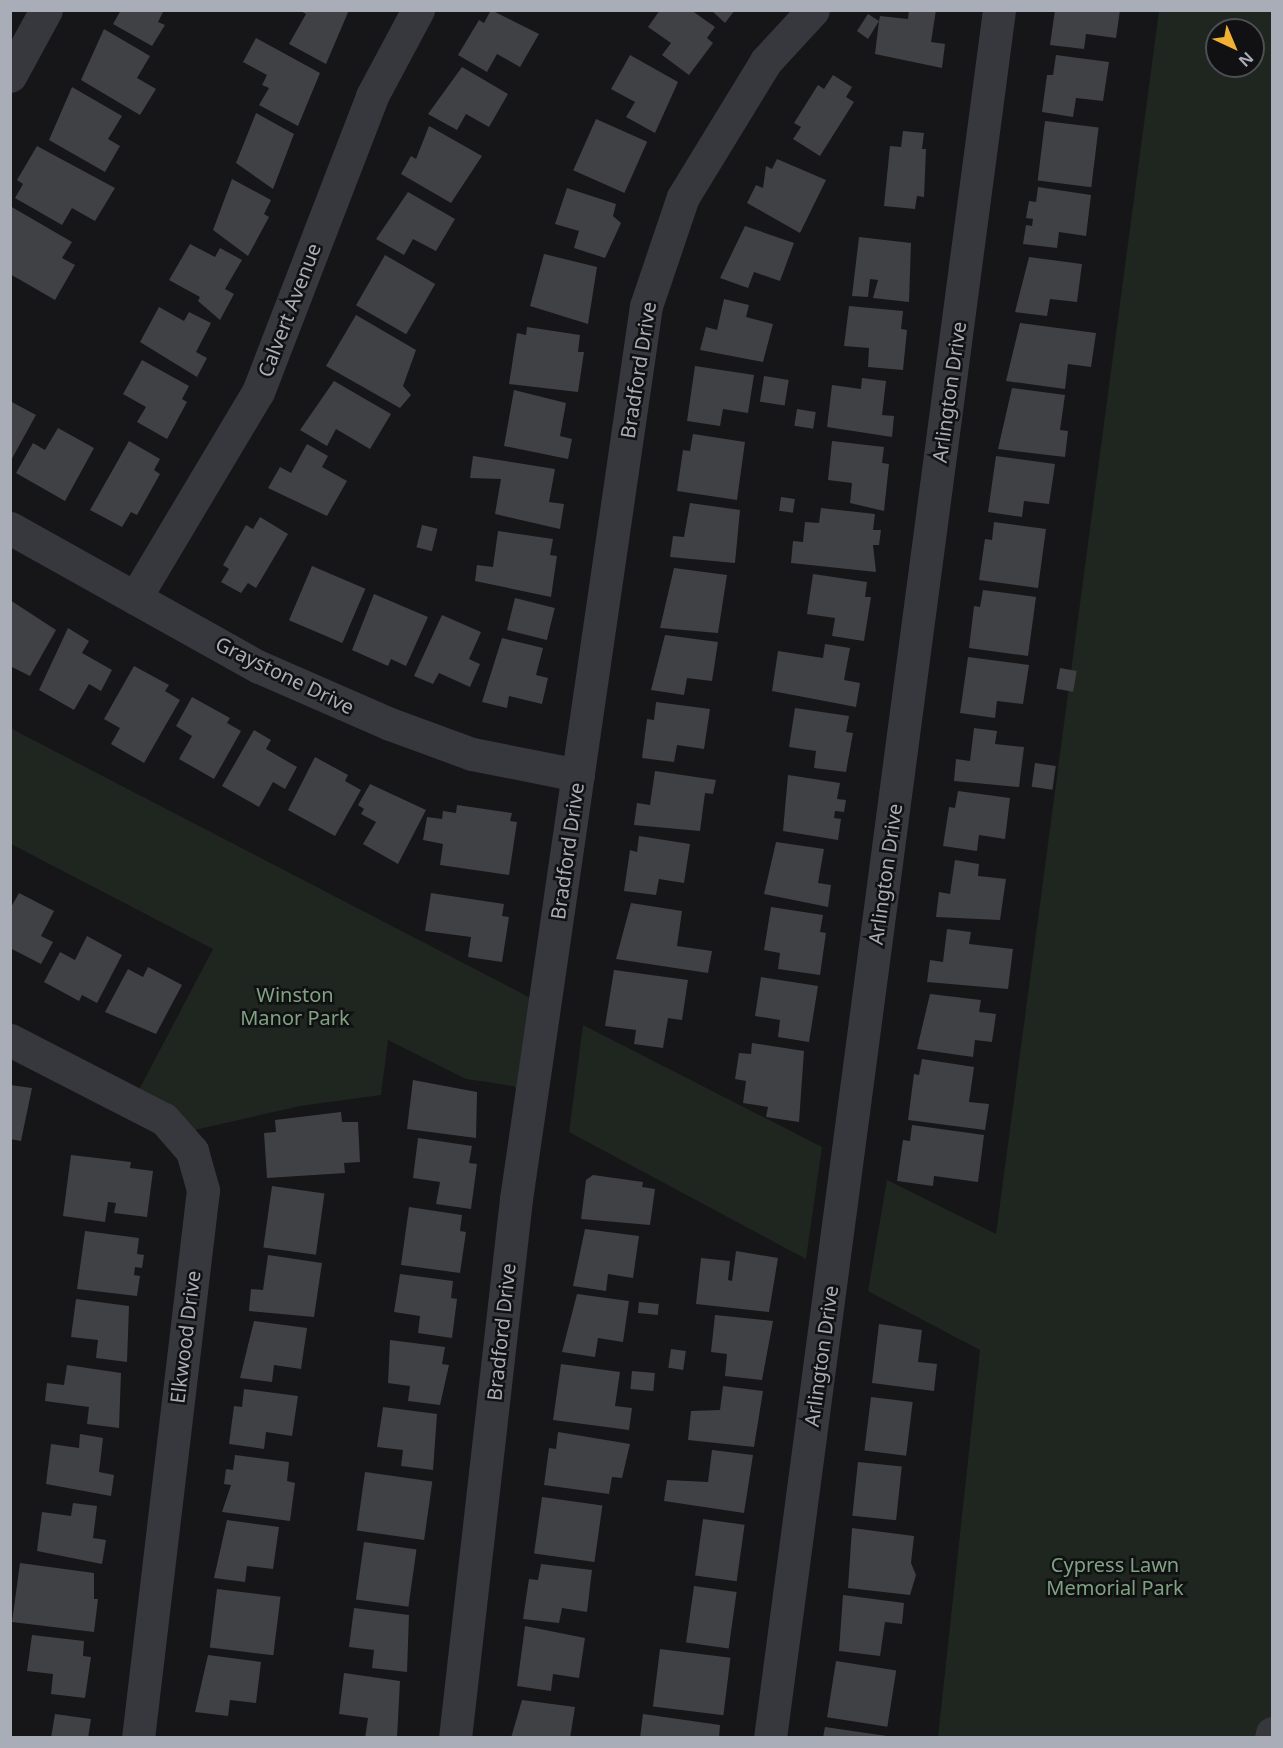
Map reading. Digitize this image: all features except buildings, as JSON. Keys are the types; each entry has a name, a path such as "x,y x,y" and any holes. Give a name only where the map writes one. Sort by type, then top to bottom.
{"street":[{"path":"10,76 46,10"},
{"name":"Calvert Avenue","path":"135,598 258,392 372,96 418,10"},
{"name":"Bradford Drive","path":"454,1737 516,1199 646,306 683,197 766,61 813,10"},
{"name":"Arlington Drive","path":"770,1737 999,10"},
{"name":"Graystone Drive","path":"10,528 259,667 390,724 472,754 579,775"},
{"name":"Elkwood Drive","path":"10,1040 164,1119 192,1151 203,1190 138,1737"},
{"path":"1271,1737 1272,1733"}],"green space":[{"name":"Cypress Lawn Memorial Park","path":"1159,11 1272,11 1272,1737 938,1737 980,1350 868,1291 887,1180 996,1234"},
{"name":"Winston Manor Park","path":"10,728 544,1005 530,1100 513,1086 466,1079 388,1040 381,1095 300,1106 177,1134 132,1103 213,949 11,844"},
{"path":"583,1025 822,1147 806,1259 569,1132"}]}
